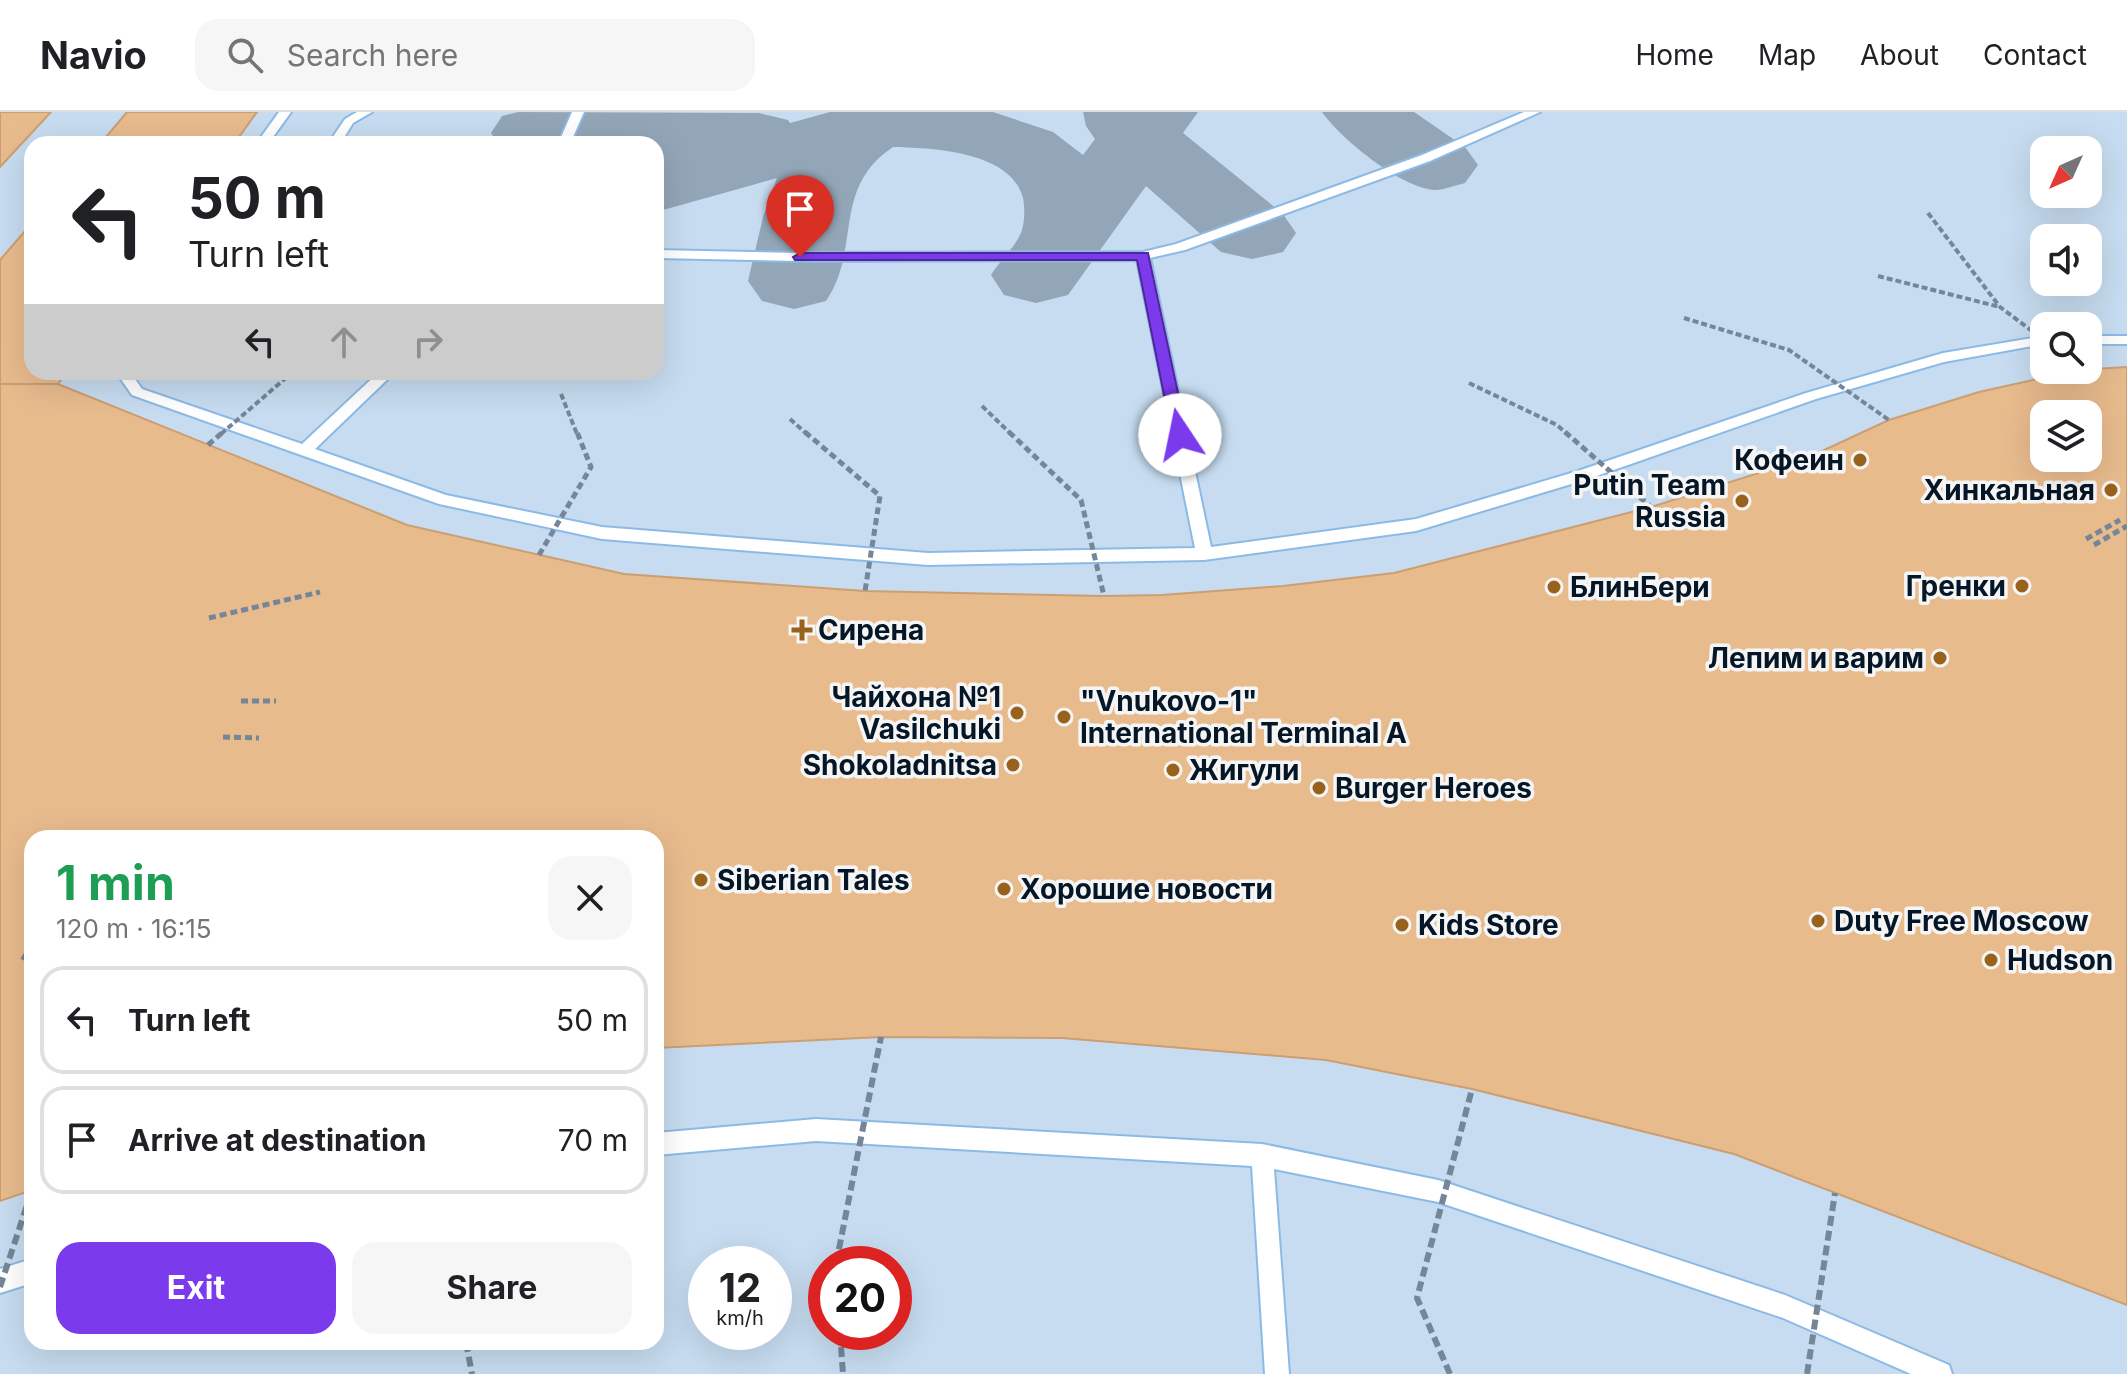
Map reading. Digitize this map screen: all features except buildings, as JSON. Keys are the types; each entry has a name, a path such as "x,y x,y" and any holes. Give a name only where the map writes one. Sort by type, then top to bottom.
{"lane":[{"path":"268,136 285,112"},
{"path":"339,136 349,121 366,112"},
{"path":"568,136 578,112"},
{"path":"664,254 1143,256 1180,247 1426,158 1534,112"},
{"path":"1143,256 1204,554"},
{"path":"2102,340 2127,340"},
{"path":"127,380 137,392 444,500 602,533 928,559 1204,554 1416,525 1583,475 1811,396 1943,358 2030,342"},
{"path":"304,451 379,380"},
{"path":"664,1143 816,1130 1262,1155 1438,1191 1785,1307 1940,1374"},
{"path":"1262,1155 1277,1374"},
{"path":"0,1281 24,1274"}],"path":[{"path":"1928,213 2000,307 2030,330"},
{"path":"1878,276 2000,307"},
{"path":"1684,318 1789,350 1889,420"},
{"path":"208,445 283,380"},
{"path":"1469,383 1557,425 1651,507"},
{"path":"539,555 591,467 561,394"},
{"path":"982,406 1081,500 1104,596"},
{"path":"790,419 880,496 865,591"},
{"path":"2086,539 2120,520"},
{"path":"2094,545 2127,526"},
{"path":"209,618 320,592"},
{"path":"241,701 276,701"},
{"path":"223,737 259,738"},
{"path":"840,1246 881,1037"},
{"path":"1450,1374 1417,1298 1472,1089"},
{"path":"1807,1374 1835,1193"},
{"path":"0,1287 24,1214"},
{"path":"468,1350 472,1374"},
{"path":"841,1350 843,1374"}],"shaded area":[{"path":"0,112 2127,112 2127,1374 0,1374"}],"taxiway":[{"path":"1123,112 1126,126 1139,137"},
{"path":"1139,137 1158,112"},
{"path":"1362,112 1436,165"},
{"path":"664,185 898,118"},
{"path":"794,281 811,201 823,172 845,144 879,124 916,124 970,130 1024,149 1046,164 1062,184 1068,208 1064,238"},
{"path":"531,133 759,137"},
{"path":"1064,238 1139,137"},
{"path":"1139,137 1252,233"},
{"path":"1036,275 1064,238"}],"place":[{"name":"Кофеин","path":"1860,460"},
{"name":"Хинкальная","path":"2111,490"},
{"name":"Putin Team Russia","path":"1742,501"},
{"name":"Гренки","path":"2022,586"},
{"name":"БлинБери","path":"1554,587"},
{"name":"Сирена","path":"802,630"},
{"name":"Лепим и варим","path":"1940,658"},
{"name":"Чайхона №1 Vasilchuki","path":"1017,713"},
{"name":"\"Vnukovo-1\" International Terminal A","path":"1064,717"},
{"name":"Shokoladnitsa","path":"1013,765"},
{"name":"Жигули","path":"1173,770"},
{"name":"Burger Heroes","path":"1319,788"},
{"name":"Siberian Tales","path":"701,880"},
{"name":"Хорошие новости","path":"1004,889"},
{"name":"Duty Free Moscow","path":"1818,921"},
{"name":"Kids Store","path":"1402,925"},
{"name":"Hudson","path":"1991,960"}],"route":[{"path":"800,257 1143,256 1180,435"}]}
